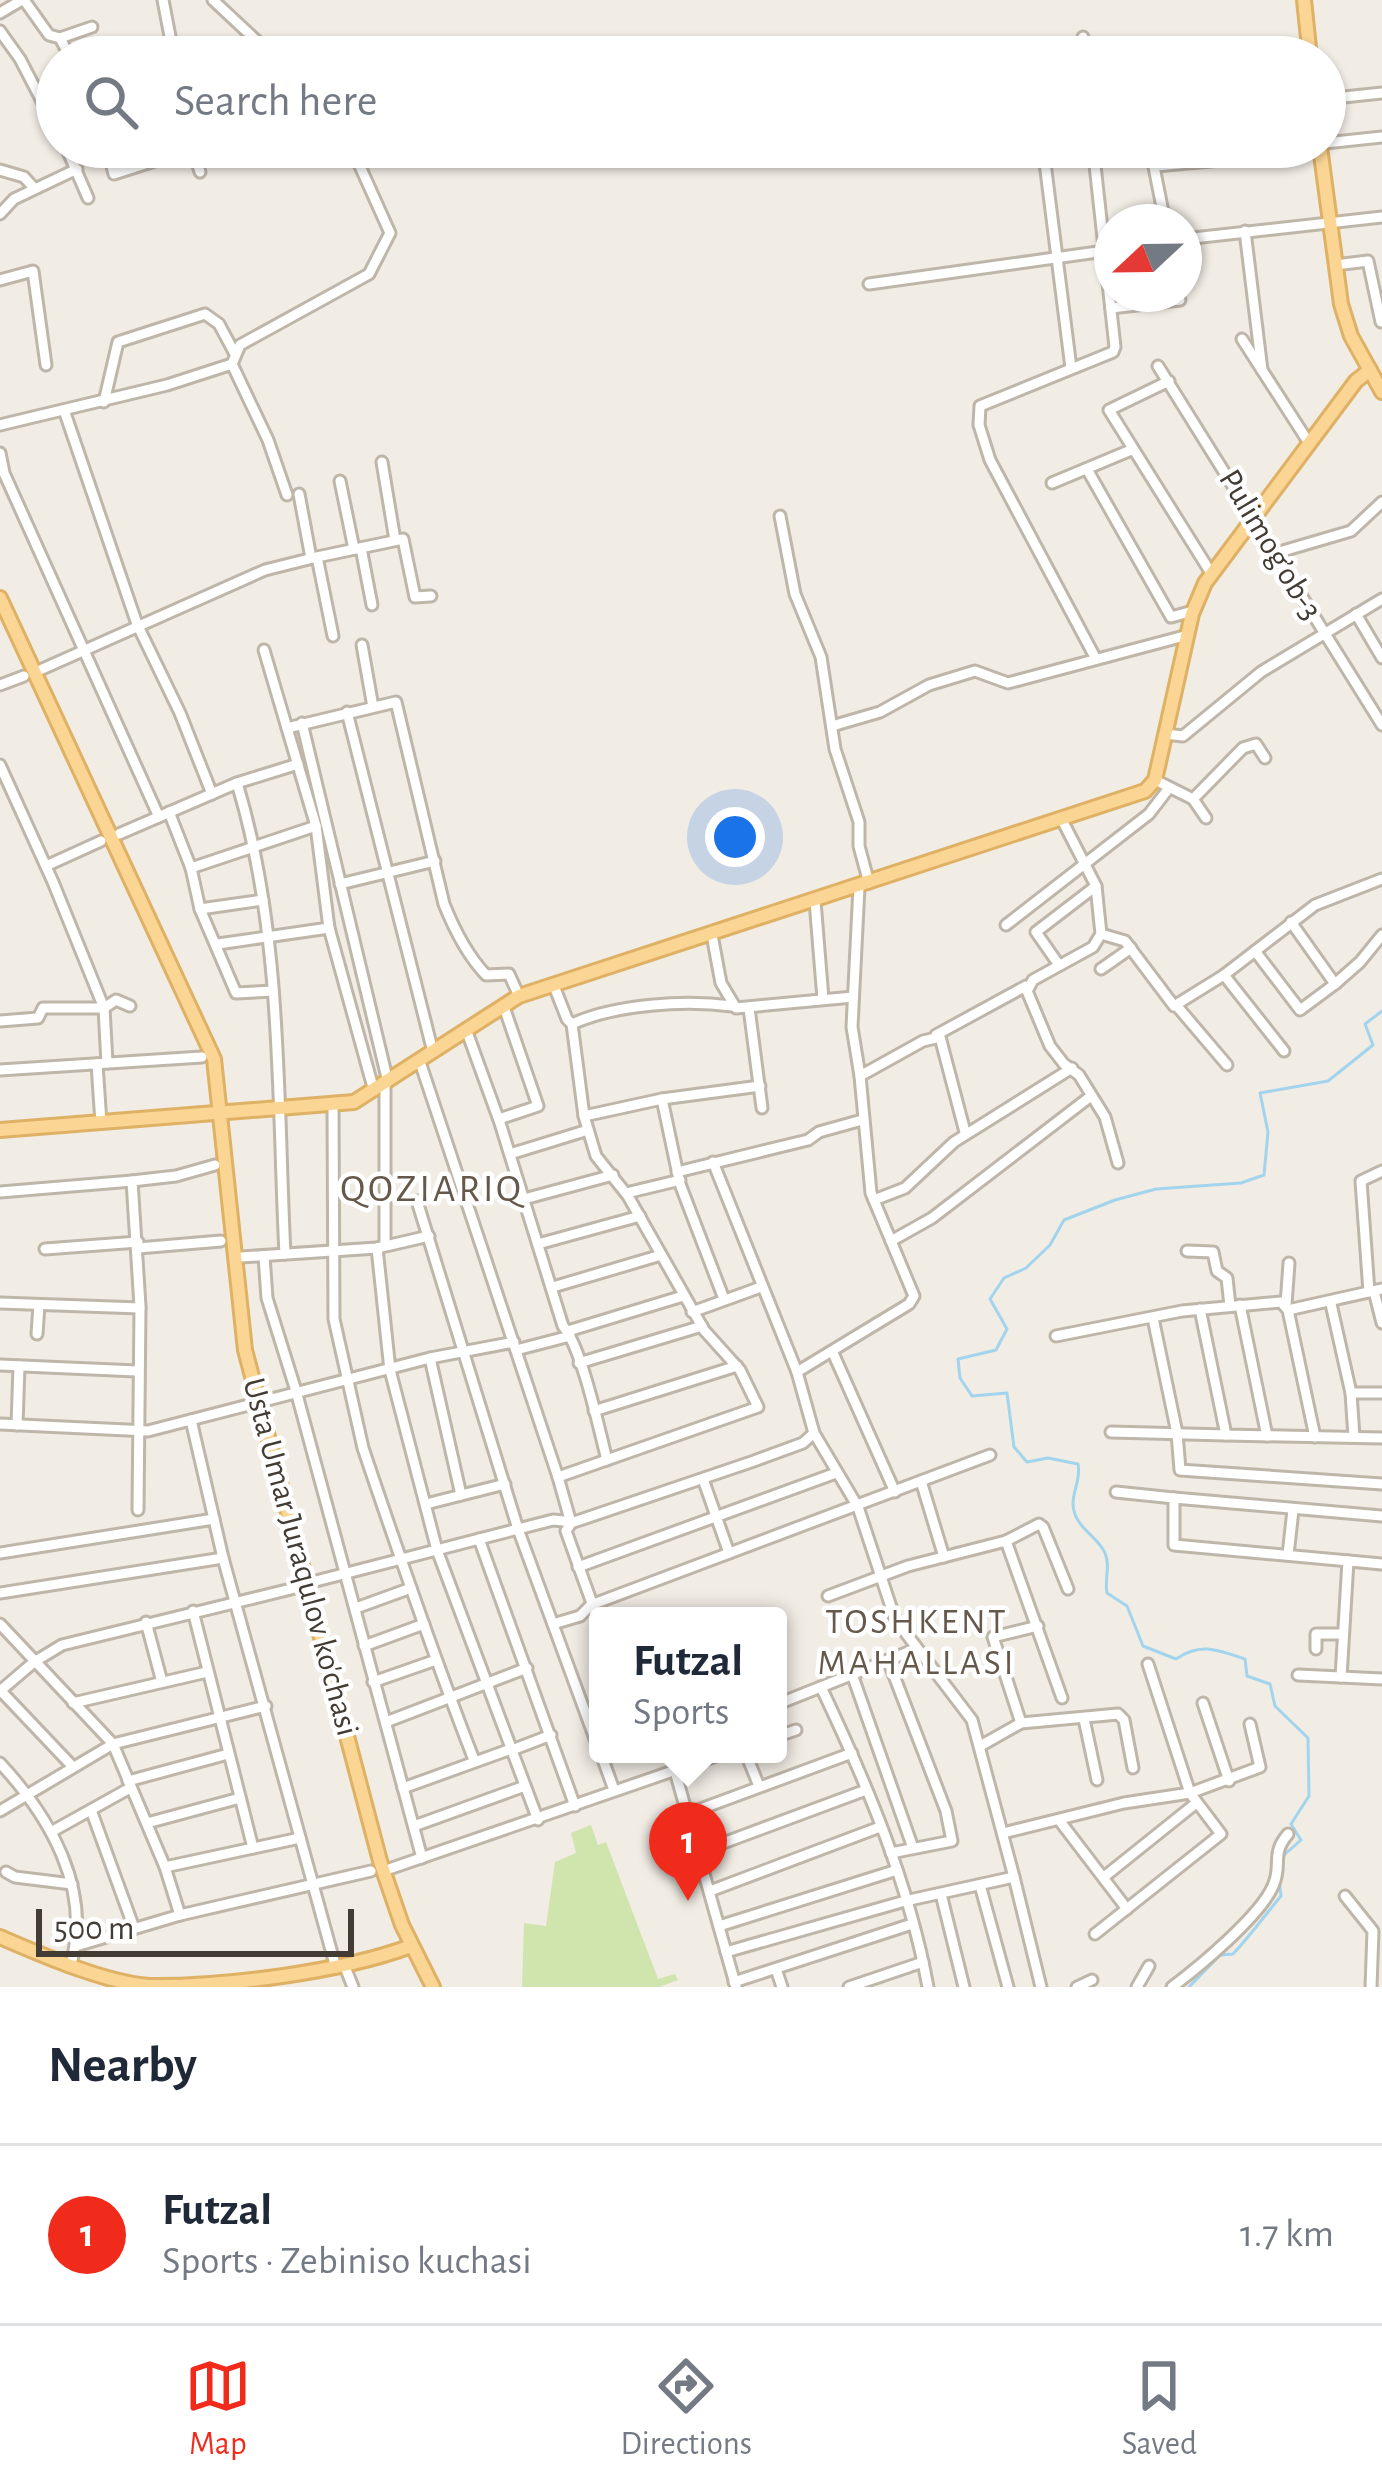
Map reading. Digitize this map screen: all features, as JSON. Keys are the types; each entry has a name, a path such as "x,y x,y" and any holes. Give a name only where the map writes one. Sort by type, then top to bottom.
{"main road":[{"path":"1304,0 1308,36"},
{"path":"1324,168 1344,315 1376,369 1382,392"},
{"path":"0,1130 354,1102 519,996 1145,791 1156,780 1193,610 1210,573 1356,381 1376,369"},
{"path":"0,598 206,1036 214,1059 218,1115"},
{"path":"0,609 201,1037 218,1115"},
{"name":"Usta Umar Juraqulov ko'chasi","path":"218,1115 255,1401 380,1861 409,1947 430,1987"},
{"path":"0,1937 147,1987 298,1981 409,1947"}],"street":[{"path":"0,14 23,0 53,36"},
{"path":"163,0 170,36"},
{"path":"213,0 252,36"},
{"path":"66,36 92,27"},
{"path":"0,31 36,89"},
{"path":"1346,97 1382,93"},
{"path":"1346,143 1382,137"},
{"path":"199,168 200,172"},
{"path":"0,425 104,402 233,358 240,345 370,274 390,233 360,168"},
{"path":"1045,168 1072,368"},
{"path":"1096,168 1102,204"},
{"path":"1156,168 1163,204"},
{"path":"0,170 24,177 34,188"},
{"path":"0,214 14,199 76,170 88,198"},
{"path":"1202,237 1382,217"},
{"path":"1245,231 1262,370"},
{"path":"869,284 1094,253"},
{"path":"1334,265 1368,261 1381,322"},
{"path":"0,280 33,271 46,365"},
{"path":"1096,659 990,460 980,406 1113,352 1111,312"},
{"path":"104,402 118,342 205,314 219,324 293,495 333,636"},
{"path":"1242,339 1309,443"},
{"name":"Pulimog’ob-3","path":"1158,366 1382,725"},
{"path":"1169,381 1109,410 1210,573"},
{"path":"64,410 136,624 180,713 212,794"},
{"path":"1052,483 1130,450"},
{"path":"0,453 2,473 190,868 200,909 236,993 273,991"},
{"path":"382,462 395,540"},
{"path":"1088,471 1171,617 1193,610"},
{"path":"340,481 372,604"},
{"path":"1276,553 1351,531 1382,502"},
{"path":"780,516 794,593 821,658 835,749 860,822 864,885 852,1027 866,1173 913,1291 912,1301 796,1372"},
{"path":"40,670 265,570 395,540 406,542 416,597 430,596"},
{"path":"1165,734 1183,736 1261,672 1382,599"},
{"path":"1356,614 1382,658"},
{"path":"832,726 880,712 929,685 975,670 1008,683 1188,635"},
{"path":"362,645 374,706"},
{"path":"264,650 316,826 329,928 382,1086"},
{"path":"0,686 24,676"},
{"path":"287,728 395,702 454,929 486,975 509,974 519,996"},
{"path":"347,712 434,1052"},
{"path":"302,723 322,796 382,1086 381,1246 390,1370 437,1550 538,1820"},
{"path":"1193,799 1244,748 1256,744 1265,758"},
{"path":"118,834 237,783 298,764"},
{"path":"0,765 104,1009 101,1123"},
{"path":"1156,780 1193,799 1206,818"},
{"path":"237,783 256,847 269,936 285,1254"},
{"path":"1006,925 1149,814 1169,788"},
{"path":"860,1076 1094,947 1101,934 1096,886 1062,820"},
{"path":"190,868 316,826"},
{"path":"46,866 101,841"},
{"path":"340,884 435,861"},
{"path":"1176,1005 1315,905 1382,879"},
{"path":"1059,965 1036,932 1096,886"},
{"path":"200,909 263,899"},
{"path":"815,901 823,999"},
{"path":"327,910 344,905"},
{"path":"1291,922 1335,983"},
{"path":"218,944 329,928"},
{"path":"1101,934 1119,936 1172,1005 1227,1065"},
{"path":"712,935 721,983 732,1006"},
{"path":"1255,951 1300,1010 1360,962 1382,935"},
{"path":"1101,970 1130,948"},
{"path":"1224,974 1284,1051"},
{"path":"554,986 572,1024 584,1116 596,1156 626,1193 692,1312 737,1366 758,1404 757,1409 558,1478"},
{"path":"1026,986 1050,1046 1072,1067 1105,1117 1118,1163"},
{"path":"572,1024 592,1016 680,1001 749,1008 853,998"},
{"path":"0,1021 38,1018 44,1008 104,1009 116,1000 130,1006"},
{"path":"499,1119 538,1106 504,1007"},
{"path":"749,1008 762,1108"},
{"path":"467,1032 608,1460"},
{"path":"936,1035 946,1050 965,1132"},
{"path":"0,1070 202,1057"},
{"path":"420,1062 558,1478 571,1523 566,1531 591,1605"},
{"path":"874,1200 905,1188 954,1142 1072,1067"},
{"path":"584,1116 662,1099 760,1086"},
{"path":"891,1241 932,1218 1091,1096"},
{"path":"662,1099 678,1176 724,1299"},
{"path":"333,1106 334,1319 363,1448 474,1760"},
{"path":"626,1193 713,1162 808,1140 819,1132 862,1120"},
{"path":"510,1154 588,1130"},
{"path":"713,1162 796,1372 814,1433 858,1507 895,1619 973,1720 1041,1987"},
{"path":"0,1192 176,1176 215,1166"},
{"path":"1382,1171 1361,1181 1382,1323"},
{"path":"524,1198 613,1175"},
{"path":"132,1181 140,1308 138,1510"},
{"path":"417,1201 465,1350 479,1412 589,1723"},
{"path":"538,1244 640,1216"},
{"path":"241,1257 381,1246 429,1236"},
{"path":"45,1250 221,1241"},
{"path":"1187,1251 1213,1252 1217,1271 1226,1278 1267,1436"},
{"path":"553,1287 661,1255"},
{"path":"264,1256 267,1298 422,1858"},
{"path":"1289,1263 1287,1308 1315,1437"},
{"path":"692,1312 761,1287"},
{"path":"1287,1308 1331,1304 1375,1291"},
{"path":"0,1424 140,1430 465,1350 515,1346 569,1333 683,1296"},
{"path":"1056,1336 1200,1309 1281,1302 1287,1308"},
{"path":"0,1303 140,1308"},
{"path":"1331,1304 1351,1393 1354,1437"},
{"path":"37,1334 39,1305"},
{"path":"1200,1309 1226,1435"},
{"path":"1153,1318 1180,1470 1382,1484"},
{"path":"579,1363 702,1326"},
{"path":"833,1353 895,1492"},
{"path":"430,1358 461,1495"},
{"path":"0,1365 137,1371"},
{"path":"16,1425 19,1366"},
{"path":"594,1412 737,1366"},
{"path":"1351,1393 1382,1393"},
{"path":"190,1420 300,1838 340,1968 353,1987"},
{"path":"1111,1432 1382,1438"},
{"path":"312,1582 553,1520 571,1523 803,1443 814,1433"},
{"path":"553,1624 580,1616 591,1605 990,1455"},
{"path":"578,1567 836,1474"},
{"path":"704,1479 729,1553"},
{"path":"921,1480 944,1558"},
{"path":"425,1504 505,1484"},
{"path":"1116,1492 1382,1516"},
{"path":"1174,1498 1174,1545 1382,1564"},
{"path":"1288,1555 1293,1510"},
{"path":"0,1553 214,1519"},
{"path":"828,1596 882,1575 1006,1541 1042,1525 1068,1589"},
{"path":"478,1540 575,1806"},
{"path":"1006,1541 1062,1698"},
{"path":"0,1593 223,1558"},
{"path":"1341,1677 1348,1561"},
{"path":"73,1767 0,1690 34,1662 62,1645 295,1588"},
{"path":"356,1608 411,1588"},
{"path":"193,1611 254,1848"},
{"path":"146,1622 162,1682"},
{"path":"0,1624 112,1744 165,1867 180,1916"},
{"path":"364,1646 424,1624"},
{"path":"1021,1723 993,1637 1038,1626"},
{"path":"1316,1649 1316,1634 1341,1634"},
{"path":"787,1700 916,1649"},
{"path":"373,1682 436,1660"},
{"path":"888,1660 946,1810 952,1840 891,1853"},
{"path":"1095,1934 1224,1838 1192,1798 1148,1664"},
{"path":"386,1722 527,1668"},
{"path":"73,1703 207,1672"},
{"path":"852,1674 913,1848"},
{"path":"1298,1675 1382,1678"},
{"path":"821,1687 891,1853 928,1987"},
{"path":"1203,1703 1228,1781"},
{"path":"0,1810 112,1744 266,1706"},
{"path":"982,1745 1021,1723 1118,1714 1124,1720 1133,1768"},
{"path":"1084,1719 1097,1780"},
{"path":"1104,1877 1192,1798 1262,1764 1250,1724"},
{"path":"787,1733 796,1730"},
{"path":"403,1788 551,1735"},
{"path":"687,1814 852,1753"},
{"path":"51,1832 129,1785 228,1754"},
{"path":"0,1763 28,1794 51,1832 79,1901 71,1964"},
{"path":"604,1763 614,1790"},
{"path":"675,1763 735,1984 912,1924"},
{"path":"389,1869 697,1763"},
{"path":"750,1763 759,1786"},
{"path":"414,1826 525,1786"},
{"path":"699,1852 866,1790"},
{"path":"147,1823 240,1798"},
{"path":"1003,1833 1124,1803 1192,1798"},
{"path":"91,1810 134,1928"},
{"path":"1059,1820 1127,1909"},
{"path":"710,1891 880,1827"},
{"path":"1172,1987 1228,1941 1273,1888 1275,1851 1288,1834"},
{"path":"165,1867 300,1838"},
{"path":"719,1926 897,1870"},
{"path":"6,1871 15,1877 72,1884"},
{"path":"76,1946 371,1871"},
{"path":"726,1952 905,1901 1014,1876"},
{"path":"980,1885 1008,1987"},
{"path":"941,1894 964,1987"},
{"path":"1345,1896 1373,1929 1371,1987"},
{"path":"849,1987 923,1962"},
{"path":"1137,1987 1149,1966"},
{"path":"776,1970 782,1987"},
{"path":"1077,1987 1092,1979"}],"green space":[{"path":"591,1825 598,1845 606,1842 658,1979 675,1974 678,1980 659,1987 522,1987 524,1923 546,1926 555,1862 576,1853 571,1833"}],"waterway":[{"path":"1281,1870 1284,1855 1301,1840 1291,1824 1309,1796 1308,1738 1275,1706 1270,1684 1247,1676 1245,1659 1202,1649 1176,1659 1143,1646 1127,1606 1107,1593 1105,1553 1074,1512 1078,1464 1048,1458 1027,1462 1014,1447 1007,1393 972,1396 960,1378 958,1359 996,1350 1007,1329 990,1299 1004,1278 1026,1268 1050,1245 1064,1220 1156,1189 1241,1183 1264,1175 1268,1132 1260,1093 1328,1081 1373,1045 1365,1024 1382,1011"},
{"path":"1189,1987 1220,1955 1233,1954 1246,1940 1281,1896 1279,1879"}],"place":[{"name":"Futzal","path":"688,1901"}],"district":[{"name":"QOZIARIQ","path":"432,1189"},
{"name":"TOSHKENT MAHALLASI","path":"917,1642"}]}
